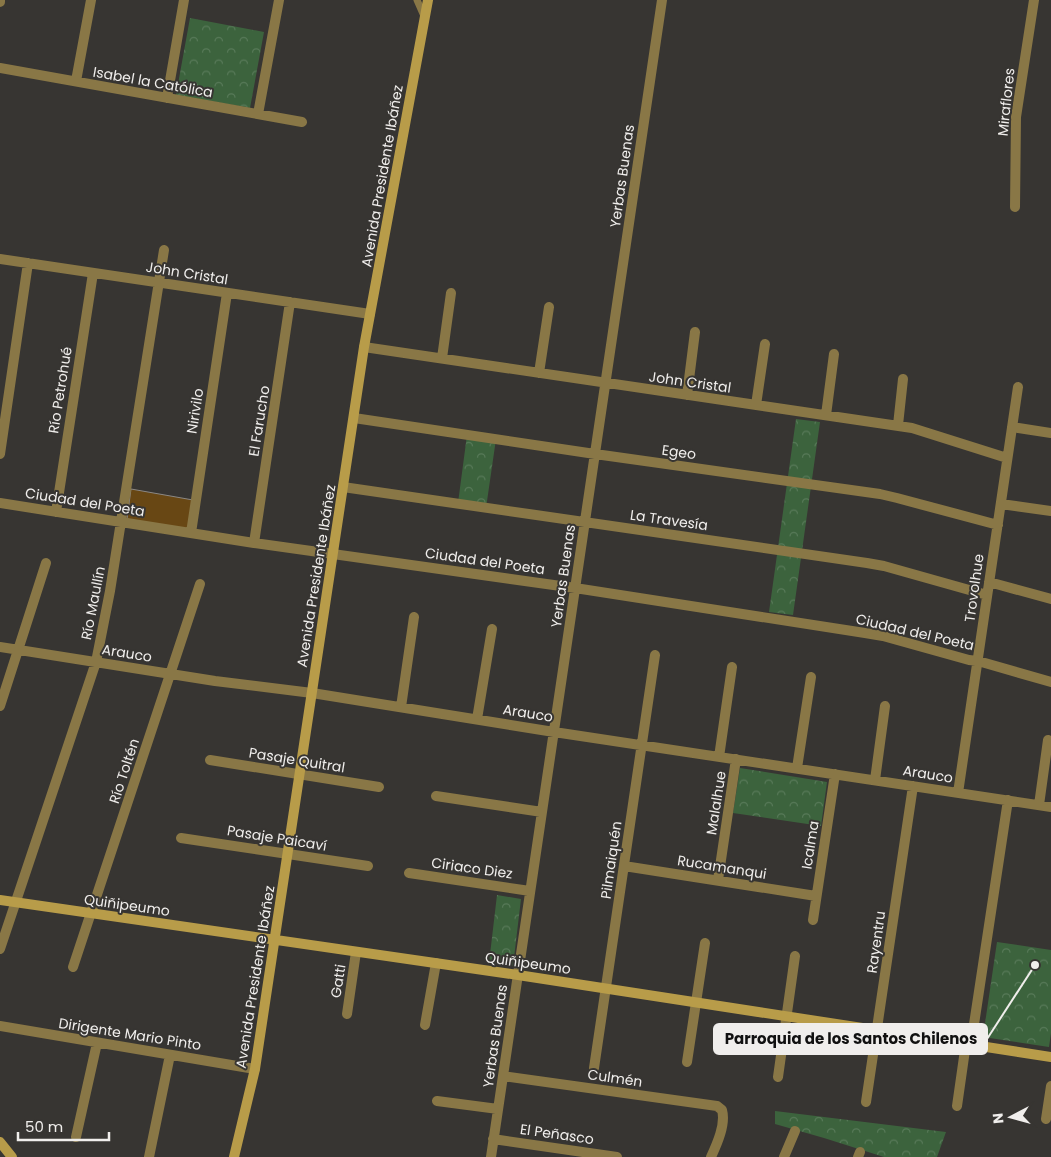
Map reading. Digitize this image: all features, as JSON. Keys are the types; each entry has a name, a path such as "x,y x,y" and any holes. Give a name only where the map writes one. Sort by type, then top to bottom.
{"street":[{"path":"76,81 91,0"},
{"path":"167,98 184,0"},
{"path":"258,114 279,0"},
{"name":"Avenida Presidente Ibáñez","path":"234,1157 255,1069 364,347 428,0"},
{"name":"Yerbas Buenas","path":"491,1157 662,0"},
{"name":"Miraflores","path":"1015,207 1016,117 1034,0"},
{"name":"Isabel la Católica","path":"0,68 302,122"},
{"name":"Río Maullín","path":"0,949 96,662 110,591 164,250"},
{"name":"John Cristal","path":"0,259 370,314"},
{"path":"0,454 28,263"},
{"name":"Río Petrohué","path":"56,512 92,273"},
{"path":"442,358 452,292"},
{"name":"Nirivilo","path":"191,533 227,293"},
{"name":"El Farucho","path":"254,543 290,302"},
{"path":"539,373 548,307"},
{"path":"687,395 695,332"},
{"path":"756,405 764,344"},
{"name":"John Cristal","path":"364,347 898,425 1007,458"},
{"path":"826,415 834,354"},
{"path":"898,425 903,379"},
{"name":"Trovolhue","path":"958,793 1018,388"},
{"name":"Egeo","path":"354,418 880,494 998,525"},
{"path":"1012,427 1051,433"},
{"name":"La Travesía","path":"343,487 867,563 987,595"},
{"name":"Ciudad del Poeta","path":"0,503 254,543 575,588 882,636 969,660 978,660 1051,682"},
{"path":"1001,504 1051,511"},
{"path":"0,706 46,563"},
{"path":"989,582 1051,599"},
{"name":"Río Toltén","path":"73,967 200,584"},
{"path":"401,707 414,617"},
{"path":"477,719 492,629"},
{"name":"Arauco","path":"0,647 1051,807"},
{"name":"Pilmaiquén","path":"594,1068 655,655"},
{"name":"Malalhue","path":"719,757 732,667"},
{"path":"797,768 811,677"},
{"path":"875,780 885,706"},
{"path":"1039,805 1048,740"},
{"name":"Malalhue","path":"718,880 736,759"},
{"name":"Pasaje Quitral","path":"210,760 379,787"},
{"name":"Icalma","path":"813,920 835,774"},
{"name":"Rayentru","path":"866,1102 913,786"},
{"path":"436,796 542,812"},
{"path":"957,1106 969,1044 1008,800"},
{"name":"Pasaje Paicaví","path":"181,838 368,866"},
{"name":"Rucamanqui","path":"624,866 816,896"},
{"name":"Ciriaco Diez","path":"409,873 530,891"},
{"name":"Quiñipeumo","path":"0,900 606,988 1051,1056"},
{"path":"687,1062 705,943"},
{"name":"Gatti","path":"347,1014 356,952"},
{"path":"778,1077 795,956"},
{"path":"425,1025 436,963"},
{"name":"Dirigente Mario Pinto","path":"0,1026 255,1069"},
{"path":"76,1137 97,1042"},
{"path":"149,1157 170,1055"},
{"name":"Culmén","path":"503,1076 716,1106 722,1110 724,1115 720,1137 711,1157"},
{"path":"1046,1120 1051,1086"},
{"path":"437,1100 498,1109"},
{"path":"784,1157 795,1131"},
{"name":"El Peñasco","path":"494,1139 617,1157"},
{"path":"0,1142 12,1157"}],"lane":[{"path":"417,0 424,18"}],"green space":[{"path":"190,18 264,32 250,108 176,95"},
{"path":"796,419 820,422 793,615 769,612"},
{"path":"467,435 496,439 486,508 458,503"},
{"path":"740,768 827,782 821,826 733,813"},
{"path":"497,895 521,899 513,966 489,963"},
{"path":"997,942 1051,950 1051,1033 1049,1047 983,1037"},
{"path":"775,1111 946,1132 937,1157 884,1157 775,1124"}],"building":[{"path":"131,489 193,500 188,530 127,519"}],"place":[{"name":"Parroquia de los Santos Chilenos","path":"1035,965"}]}
